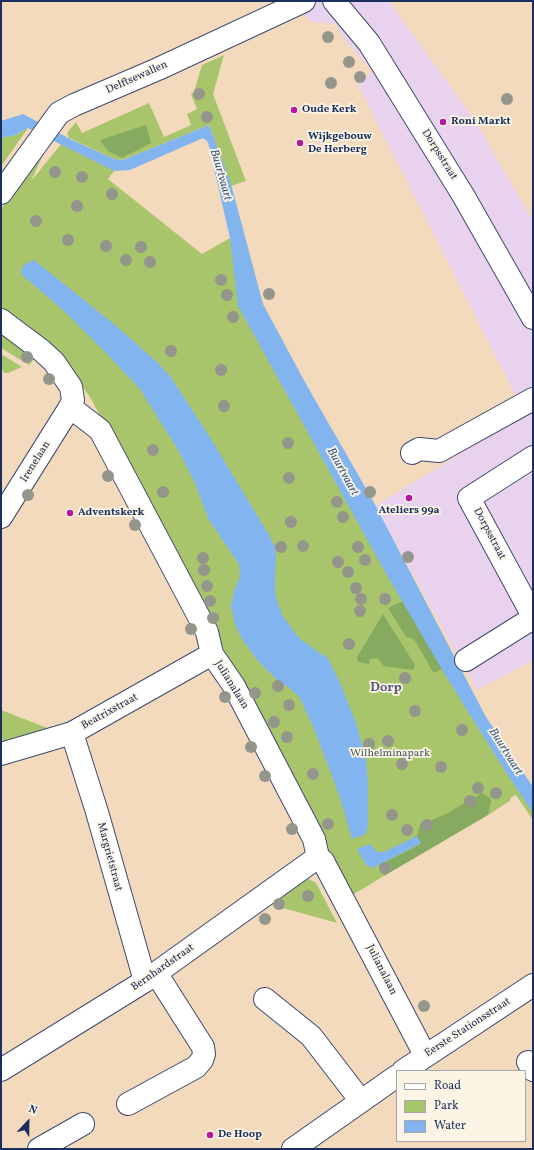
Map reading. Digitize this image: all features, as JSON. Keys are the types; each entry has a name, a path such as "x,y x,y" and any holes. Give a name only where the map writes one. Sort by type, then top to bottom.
{"street":[{"name":"Delftsewallen","path":"1,193 59,113 304,1"},
{"name":"Dorpsstraat","path":"334,1 369,43 464,195 533,317"},
{"path":"1,320 54,362 71,387 73,400 70,407"},
{"path":"412,453 419,449 440,451 533,399"},
{"name":"Irenelaan","path":"1,517 70,407"},
{"name":"Julianalaan","path":"70,407 100,430 207,632 212,654 234,686 314,839 318,857 324,861 425,1055"},
{"name":"Dorpsstraat","path":"466,660 533,617 469,498 533,457"},
{"name":"Beatrixstraat","path":"1,754 72,733 212,654"},
{"name":"Margrietstraat","path":"72,733 150,977 203,1047 204,1054 202,1060 196,1067 128,1104"},
{"name":"Bernhardstraat","path":"1,1070 150,977 318,857"},
{"name":"Eerste Stationsstraat","path":"404,1070 533,985"},
{"path":"265,999 311,1036 361,1101"},
{"path":"293,1149 396,1077"},
{"path":"39,1149 83,1124"}],"shaded area":[{"path":"290,1 389,1 476,122 533,221 533,660 477,690 375,506 525,414 358,85 372,71 343,38 337,25 310,21"}],"green space":[{"path":"224,55 213,94 246,181 231,186 209,125 123,160 114,159 69,138 67,133 76,122 82,133 149,103 164,137 191,125 187,114 197,109 191,94 194,92 202,65"},
{"path":"146,125 151,143 122,158 108,151 100,140"},
{"path":"28,128 1,165 1,138 15,135"},
{"name":"Wilhelminapark","path":"62,143 114,171 108,179 202,254 230,238 246,288 520,793 533,813 533,820 516,795 488,815 488,812 351,896 335,860 329,852 271,739 90,397 56,352 42,339 1,308 1,209 39,155 42,157 31,181"},
{"path":"1,333 34,359 29,365 1,348"},
{"path":"1,354 22,367 8,373 4,373 1,367"},
{"path":"403,601 442,669 433,672 414,639 406,637 388,608"},
{"path":"383,614 415,665 413,670 384,666 377,658 370,659 369,664 358,662 357,657"},
{"path":"1,710 50,729 1,742"},
{"path":"482,793 490,798 491,802 488,815 384,876 379,865 421,844 417,836 420,825 446,814"},
{"path":"309,879 316,883 337,923 272,905 305,880"}],"water":[{"name":"Buurtvaart","path":"23,114 72,140 114,159 123,160 209,125 231,184 263,304 306,384 372,499 486,717 533,787 533,813 447,678 384,570 238,306 230,238 208,142 203,138 130,170 114,171 28,128 15,135 1,138 1,121"},
{"path":"34,260 115,325 158,363 170,376 211,439 269,535 275,548 276,597 282,615 299,638 328,658 341,685 356,723 366,759 368,782 368,824 366,834 352,839 331,773 300,698 274,677 258,661 242,639 235,624 231,606 234,591 240,577 239,564 209,520 194,481 178,450 140,389 64,311 22,275 21,270 24,265"},
{"path":"417,836 421,843 373,868 366,865 357,849 370,844 377,852 384,852"}],"place":[{"name":"Oude Kerk","path":"294,110"},
{"name":"Roni Markt","path":"443,122"},
{"name":"Wijkgebouw De Herberg","path":"300,143"},
{"name":"Ateliers 99a","path":"409,498"},
{"name":"Adventskerk","path":"70,513"},
{"name":"De Hoop","path":"210,1135"}],"district":[{"name":"Dorp","path":"386,689"}]}
